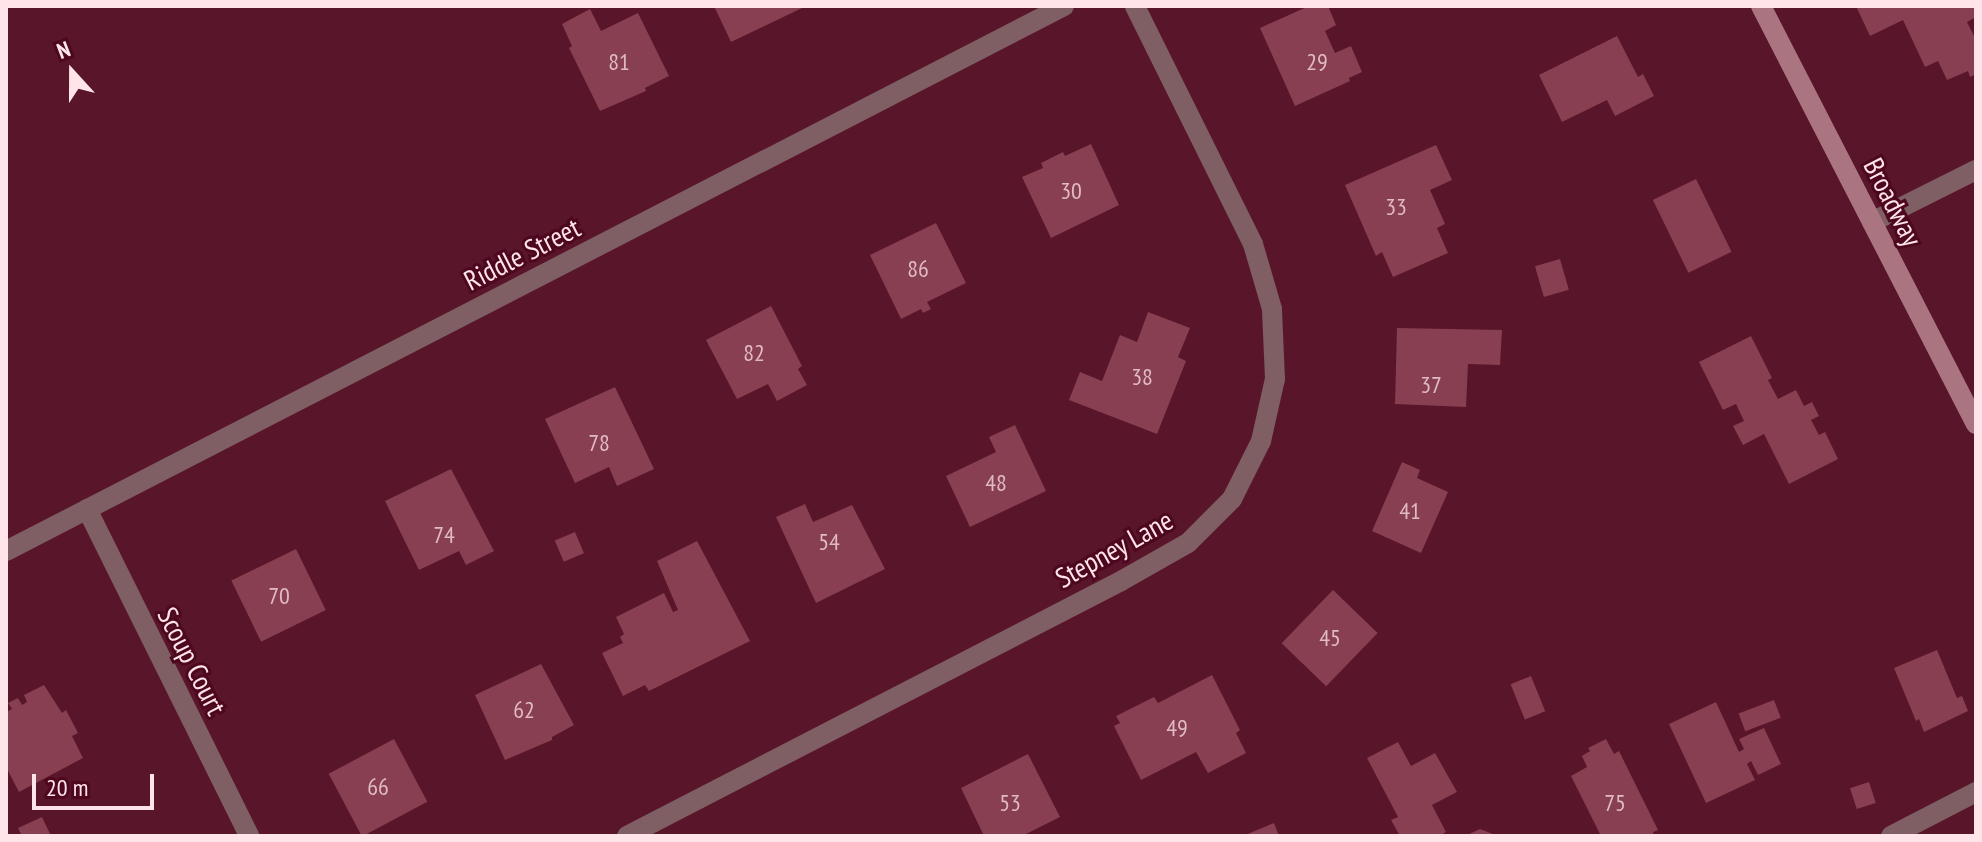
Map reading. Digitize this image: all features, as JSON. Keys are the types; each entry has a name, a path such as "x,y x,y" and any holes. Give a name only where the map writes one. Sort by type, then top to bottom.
{"street":[{"name":"Riddle Street","path":"6,551 1064,6"},
{"name":"Stepney Lane","path":"627,836 1121,581 1188,543 1232,499 1261,441 1275,379 1272,309 1253,244 1135,6"},
{"name":"Broadway","path":"1761,6 1976,424"},
{"path":"1872,222 1976,170"},
{"name":"Scoup Court","path":"87,509 249,836"},
{"path":"1891,836 1976,792"}],"building":[{"path":"714,6 801,6 802,8 731,42"},
{"path":"1309,6 1328,6 1336,25 1325,31 1335,53 1351,46 1362,72 1349,78 1350,81 1295,106 1260,28"},
{"path":"1856,6 1974,6 1976,17 1967,22 1976,40 1976,74 1970,77 1968,71 1947,80 1938,61 1925,67 1903,20 1870,36"},
{"path":"590,9 601,31 638,13 669,76 645,88 646,91 600,111 569,48 572,46 562,24"},
{"path":"1617,36 1638,77 1643,74 1654,96 1615,116 1607,100 1562,122 1539,75"},
{"path":"1091,144 1119,205 1051,238 1022,177 1043,168 1041,163 1063,152 1065,156"},
{"path":"1436,145 1452,180 1430,190 1445,224 1437,228 1448,253 1393,277 1382,252 1376,256 1345,185"},
{"path":"1696,179 1732,252 1688,273 1653,200"},
{"path":"936,223 966,283 927,302 931,309 923,313 921,309 901,319 870,255"},
{"path":"1560,259 1569,290 1544,297 1535,266"},
{"path":"771,306 802,366 798,369 807,385 777,401 768,384 737,399 706,340"},
{"path":"1148,312 1190,328 1178,357 1186,361 1157,434 1069,400 1080,372 1102,381 1120,335 1137,342"},
{"path":"1397,328 1502,330 1500,365 1468,364 1466,407 1395,404"},
{"path":"1751,336 1772,378 1768,380 1778,399 1796,390 1804,406 1812,402 1819,416 1811,420 1819,435 1825,432 1838,459 1789,484 1764,434 1743,445 1733,426 1744,421 1736,404 1723,410 1699,362"},
{"path":"615,387 654,469 617,486 609,467 575,483 545,419"},
{"path":"1015,425 1046,491 970,527 946,476 996,452 989,437"},
{"path":"1402,462 1420,470 1417,478 1448,492 1421,553 1372,531"},
{"path":"451,469 494,551 466,565 459,551 419,570 385,501"},
{"path":"805,504 813,522 852,505 885,569 816,603 776,517"},
{"path":"575,532 584,553 564,562 555,541"},
{"path":"697,541 750,641 649,691 645,685 623,696 602,653 623,643 620,637 624,634 616,617 664,593 673,612 678,610 657,561"},
{"path":"296,549 326,610 261,642 231,581"},
{"path":"1333,590 1378,633 1326,686 1282,643"},
{"path":"1937,650 1957,698 1962,696 1968,711 1924,732 1919,719 1916,721 1894,668"},
{"path":"541,664 574,725 552,737 552,740 505,760 475,695"},
{"path":"1212,675 1240,730 1236,733 1246,753 1208,773 1196,752 1141,780 1114,726 1120,723 1116,716 1154,697 1158,703"},
{"path":"1531,676 1545,711 1525,719 1511,684"},
{"path":"44,685 62,713 66,710 78,733 72,736 83,758 19,792 6,767 6,712 12,709 8,703 18,698 22,705 27,702 24,695"},
{"path":"1774,700 1781,718 1745,731 1739,714"},
{"path":"1716,702 1739,752 1744,749 1739,739 1764,728 1781,764 1758,775 1751,761 1747,764 1755,780 1706,803 1669,724"},
{"path":"394,739 427,802 362,836 329,774"},
{"path":"1606,739 1614,754 1619,751 1658,830 1653,832 1654,836 1601,836 1571,776 1587,767 1582,756 1590,751 1588,748"},
{"path":"1398,742 1411,766 1435,753 1457,792 1432,805 1446,832 1439,836 1400,836 1391,820 1398,817 1367,758"},
{"path":"1028,754 1060,817 1022,836 984,836 961,788"},
{"path":"1869,782 1876,803 1857,809 1850,788"},
{"path":"42,817 51,836 22,836 18,828"},
{"path":"1274,823 1279,836 1243,836"},
{"path":"1480,829 1498,836 1465,836"}]}
